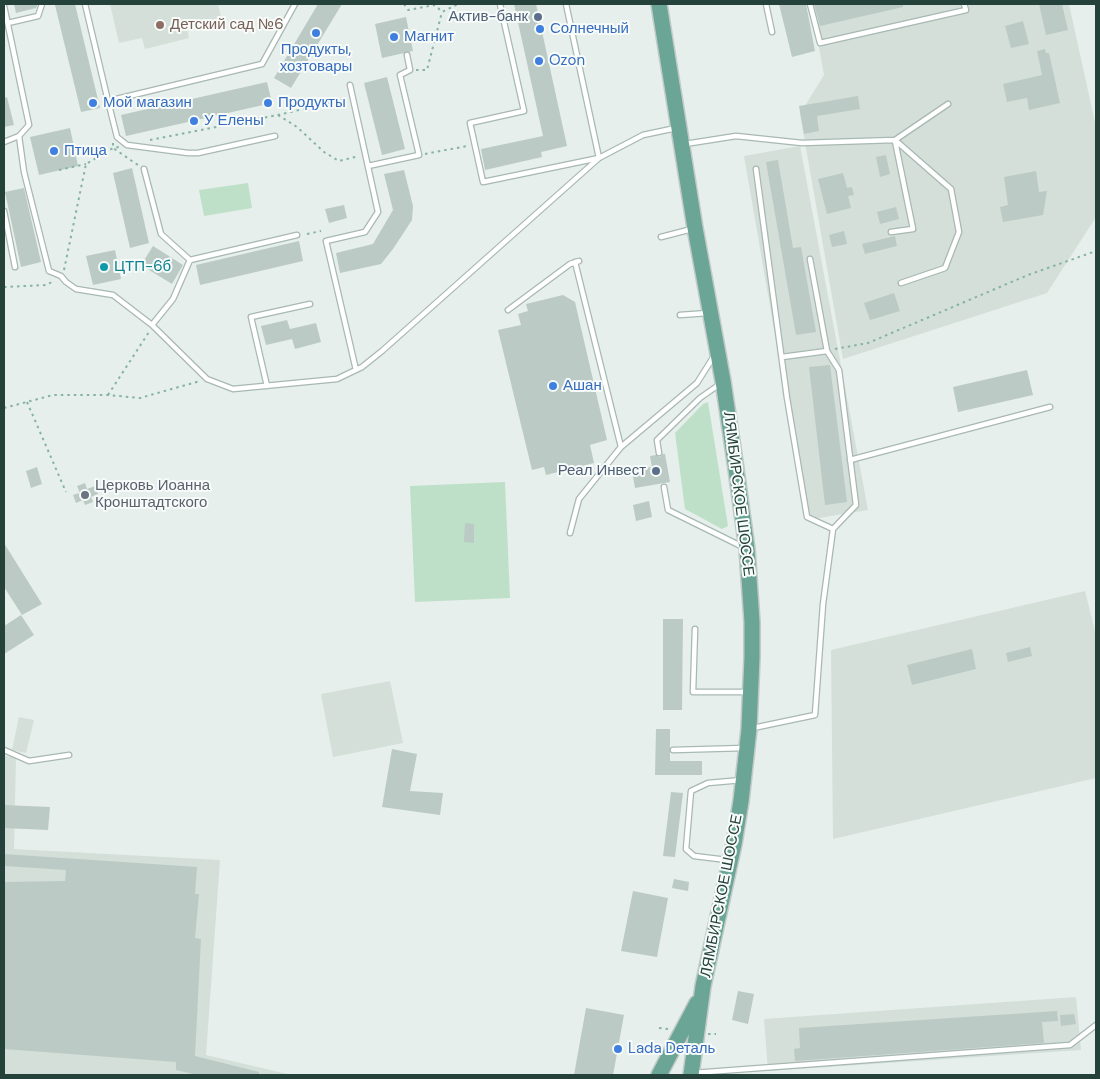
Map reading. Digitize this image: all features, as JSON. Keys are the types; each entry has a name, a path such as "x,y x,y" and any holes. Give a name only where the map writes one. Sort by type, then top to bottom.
{"main road":[{"name":"ЛЯМБИРСКОЕ ШОССЕ","path":"659,4 695,228 723,381 747,548 752,622 749,729 743,780 731,861 703,986 692,1074"},
{"name":"ЛЯМБИРСКОЕ ШОССЕ","path":"659,1075 693,1012 703,986"}],"lane":[{"path":"8,23 38,16 42,4"},
{"path":"85,4 117,137 127,145 198,153 275,136"},
{"path":"108,101 262,64 295,4"},
{"path":"500,4 524,111 470,123 483,182 599,158"},
{"path":"566,4 599,158"},
{"path":"766,4 772,32"},
{"path":"810,4 820,43 966,10 964,4"},
{"path":"4,6 29,125 19,136 4,142"},
{"path":"368,166 419,155 400,75 410,70 407,55"},
{"path":"350,85 378,212 365,232 326,241 356,370"},
{"path":"683,145 736,136 802,143 895,140 948,104"},
{"path":"19,136 24,172 49,271 61,276 76,289 113,295 152,325 207,379 233,389 337,379 356,370 382,351 599,158 644,135 680,127"},
{"path":"891,232 913,229 895,140"},
{"path":"895,140 951,189 959,232 945,268 901,283"},
{"path":"144,169 161,234 190,260"},
{"path":"756,169 782,357 807,516 833,529"},
{"path":"4,211 15,267"},
{"path":"661,237 695,228"},
{"path":"190,260 298,235"},
{"path":"749,729 815,715 823,604 833,529 856,505 839,370 827,351 810,259"},
{"path":"152,325 173,299 190,260"},
{"path":"508,310 570,264 577,262 621,447"},
{"path":"267,386 251,317 310,304"},
{"path":"680,315 711,312"},
{"path":"570,533 579,499 621,447 697,383 718,350"},
{"path":"782,357 827,351"},
{"path":"659,453 657,440 700,398 723,381"},
{"path":"850,460 1050,407"},
{"path":"664,487 668,510 747,548"},
{"path":"695,629 693,692 750,692"},
{"path":"673,750 747,748"},
{"path":"4,750 29,761 69,755"},
{"path":"731,861 694,856 686,849 691,791 708,783 743,780"},
{"path":"692,1074 1070,1045 1096,1025"}],"path":[{"path":"404,4 408,10 435,5 442,12"},
{"path":"410,70 427,70 442,12 458,4"},
{"path":"59,170 86,164 114,148 278,115 350,98"},
{"path":"278,115 297,127 324,152 339,161 366,155"},
{"path":"194,124 196,131"},
{"path":"419,155 469,146"},
{"path":"4,287 47,285 63,275 86,164"},
{"path":"307,234 322,231"},
{"path":"827,351 868,343 1028,275 1096,251"},
{"path":"108,395 152,325"},
{"path":"4,408 53,395 108,395 140,398 207,379"},
{"path":"27,402 66,492"}],"shaded area":[{"name":"Детский сад №6","path":"110,4 218,4 222,21 187,29 189,38 145,49 142,38 119,43"},
{"path":"811,4 1069,4 1096,127 1096,217 1047,293 843,359 800,114 824,75"},
{"path":"800,146 868,510 807,520 744,156"},
{"path":"1085,591 1096,635 1096,778 833,839 831,650"},
{"path":"390,681 403,743 333,757 321,694"},
{"path":"19,717 34,720 26,753 12,750"},
{"path":"4,756 16,757 14,849 220,860 206,1055 292,1075 4,1075"},
{"path":"1076,997 1081,1050 768,1071 764,1019"}],"green space":[{"path":"248,183 252,208 204,216 199,190"},
{"path":"708,402 728,526 722,529 685,509 675,433 703,404"},
{"path":"505,482 510,598 415,602 410,486"}],"building":[{"path":"14,4 38,4 36,8 16,13"},
{"path":"75,4 100,108 81,112 55,5"},
{"path":"318,4 342,4 291,88 274,78"},
{"path":"514,4 536,4 567,146 541,152 542,157 485,170 481,149 543,136"},
{"path":"779,4 806,4 815,51 792,57"},
{"path":"814,4 903,4 903,7 820,26"},
{"path":"1039,4 1062,4 1068,30 1046,35"},
{"name":"Магнит","path":"406,17 413,51 382,58 375,24"},
{"path":"1023,21 1029,44 1011,48 1005,26"},
{"path":"1045,49 1046,53 1049,53 1060,103 1029,110 1027,98 1007,102 1003,84 1042,75 1037,51"},
{"path":"387,77 405,149 382,155 364,83"},
{"path":"267,82 272,103 126,136 121,115"},
{"path":"858,96 860,109 817,116 819,131 804,134 799,106"},
{"path":"7,97 14,125 4,127 4,98"},
{"name":"Птица","path":"70,128 78,166 39,175 30,137"},
{"path":"886,155 890,174 880,177 876,157"},
{"path":"778,160 793,248 801,247 816,332 796,335 766,162"},
{"path":"132,168 149,243 130,248 113,173"},
{"path":"404,170 413,206 412,220 381,264 340,273 336,253 373,244 393,210 384,174"},
{"path":"1036,171 1039,192 1047,191 1043,215 1003,222 1000,207 1008,205 1004,177"},
{"path":"843,173 847,188 852,187 854,195 848,196 851,208 827,214 818,179"},
{"path":"24,188 41,262 21,267 5,192"},
{"path":"344,205 347,218 329,223 325,209"},
{"path":"896,207 899,219 880,224 877,212"},
{"path":"844,231 847,244 832,247 829,235"},
{"path":"895,236 897,246 865,254 862,244"},
{"path":"299,241 303,261 200,285 196,265"},
{"path":"153,246 183,265 172,284 141,265"},
{"name":"ЦТП-6б","path":"115,250 121,279 93,285 86,256"},
{"path":"894,293 900,311 870,320 864,303"},
{"path":"563,295 575,302 607,440 590,445 594,463 546,475 544,467 532,470 498,330 521,325 518,314 528,311 526,304"},
{"path":"287,320 290,329 316,323 321,342 295,349 292,339 266,345 261,326"},
{"path":"830,365 847,502 825,505 809,367"},
{"path":"1027,370 1033,395 958,412 953,387"},
{"path":"665,454 670,482 635,488 632,470 652,467 650,456 656,455 660,457"},
{"path":"37,467 42,484 31,488 26,471"},
{"name":"Церковь Иоанна Кронштадтского","path":"85,483 87,489 95,486 98,494 91,497 93,502 85,505 83,500 76,503 73,495 80,493 77,486"},
{"path":"649,501 652,517 636,521 633,505"},
{"path":"465,523 474,524 474,543 464,542"},
{"path":"4,543 42,604 22,615 4,587"},
{"path":"21,615 34,635 4,654 4,626"},
{"path":"663,619 683,619 682,710 663,710"},
{"path":"1030,647 1032,656 1008,662 1006,653"},
{"path":"972,649 976,669 912,685 907,665"},
{"path":"656,729 670,729 670,761 702,761 702,775 655,775"},
{"path":"392,749 417,754 410,791 443,793 440,815 382,807"},
{"path":"671,792 683,793 675,857 663,856"},
{"path":"4,805 50,807 48,830 4,828"},
{"path":"4,854 197,867 195,894 199,894 195,938 201,939 195,1056 259,1072 259,1075 197,1075 176,1070 176,1062 4,1049 4,882 65,881 66,870 4,866"},
{"path":"674,879 689,882 688,891 672,888"},
{"path":"633,891 668,898 657,957 621,951"},
{"path":"738,991 754,994 748,1024 732,1020"},
{"path":"586,1008 624,1015 613,1075 574,1075"},
{"path":"1057,1011 1058,1021 1042,1022 1044,1043 795,1061 794,1049 800,1048 799,1028"},
{"path":"1074,1014 1076,1024 1061,1026 1060,1015"}],"place":[{"name":"Актив-банк","path":"538,17"},
{"name":"Детский сад №6","path":"160,25"},
{"name":"Солнечный","path":"540,29"},
{"name":"Продукты, хозтовары","path":"316,33"},
{"name":"Магнит","path":"394,37"},
{"name":"Ozon","path":"539,61"},
{"name":"Мой магазин","path":"93,103"},
{"name":"Продукты","path":"268,103"},
{"name":"У Елены","path":"194,121"},
{"name":"Птица","path":"54,151"},
{"name":"ЦТП-6б","path":"104,267"},
{"name":"Ашан","path":"553,386"},
{"name":"Реал Инвест","path":"656,471"},
{"name":"Церковь Иоанна Кронштадтского","path":"85,495"},
{"name":"Lada Dеталь","path":"618,1049"}]}
